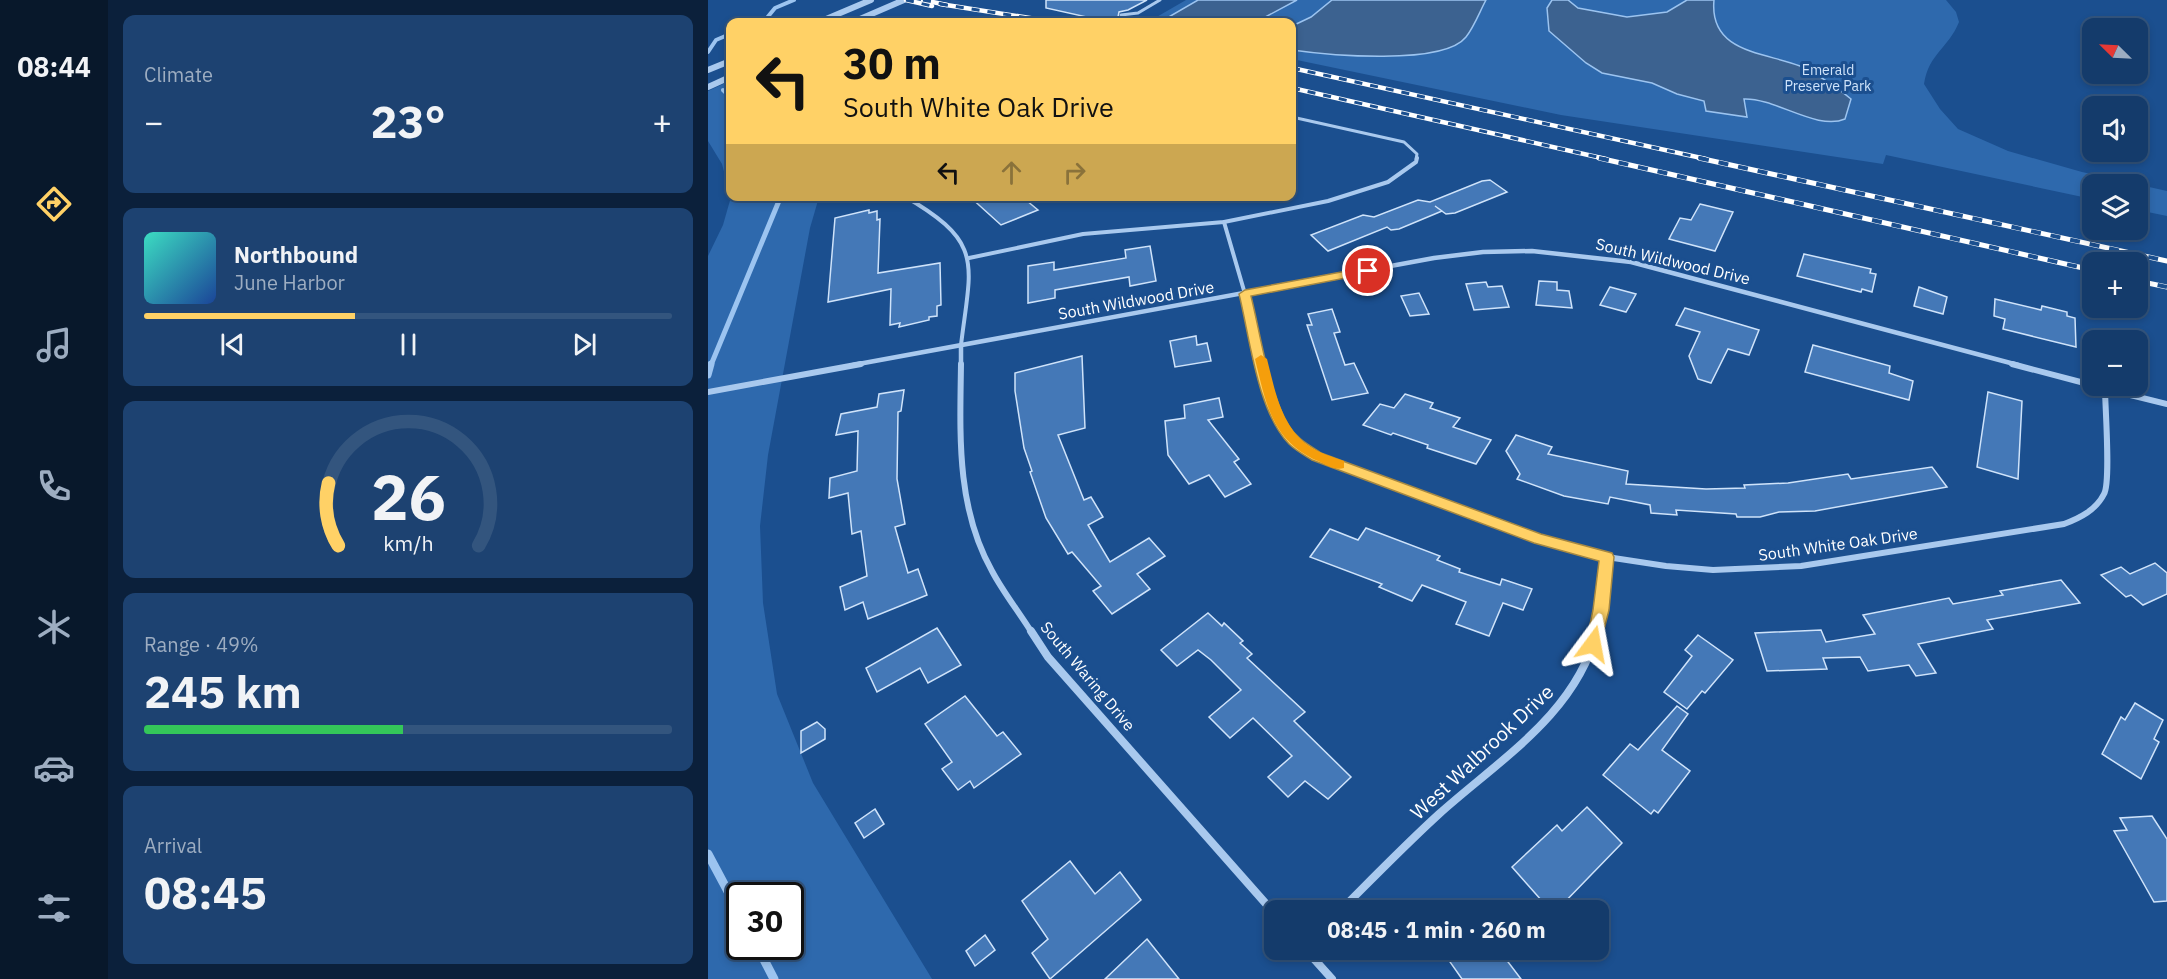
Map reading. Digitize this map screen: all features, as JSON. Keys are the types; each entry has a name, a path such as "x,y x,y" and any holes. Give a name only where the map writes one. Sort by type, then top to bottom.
{"street":[{"path":"828,18 871,0"},
{"path":"862,18 904,0"},
{"path":"708,70 726,63"},
{"path":"708,87 726,79"},
{"name":"South Wildwood Drive","path":"708,392 1470,252 1524,249 1566,252 1631,262 1670,271 2082,382"},
{"name":"South White Oak Drive","path":"1245,294 1271,400 1284,428 1304,450 1539,539 1607,557 1713,570 1801,566 2064,524 2084,517 2098,505 2106,492 2105,396"},
{"name":"South Waring Drive","path":"961,345 959,438 963,484 972,525 991,570 1048,657 1264,902"},
{"name":"South Wildwood Drive","path":"2136,396 2167,404"},
{"name":"West Walbrook Drive","path":"1351,900 1436,817 1542,724 1565,699 1583,672 1593,644 1601,610 1607,557"},
{"path":"1315,960 1332,979"}],"lane":[{"path":"1120,15 1138,13 1160,0"},
{"path":"969,258 1083,234 1224,222 1290,210 1352,195 1402,174 1416,162 1417,154 1404,142 1296,118"},
{"path":"911,201 953,230 964,244 969,258 961,345"},
{"path":"1224,222 1245,294"}],"green space":[{"name":"Emerald Preserve Park","path":"1186,0 1946,0 1956,12 1959,22 1950,39 1930,65 1924,84 1940,109 1958,129 2008,151 2091,174 2082,174 2082,197 1886,155 1883,164 1561,115 1296,60 1296,18 1155,18"},
{"path":"726,83 726,179 722,164 708,141 708,91"},
{"path":"2148,187 2167,191 2167,216 2148,212"},
{"path":"730,201 818,201 810,228 768,455 760,526 763,603 777,694 813,783 932,979 708,979 708,256 723,225"}],"shaded area":[{"path":"1198,0 1297,0 1263,18 1167,18"},
{"path":"1332,0 1486,0 1466,37 1453,46 1434,52 1410,55 1356,56 1296,50 1296,24 1311,17"},
{"path":"1552,0 1568,0 1578,8 1627,17 1667,12 1687,0 1714,0 1715,17 1720,31 1742,48 1800,66 1826,81 1851,99 1845,119 1834,122 1822,121 1769,103 1744,99 1747,117 1706,111 1704,101 1677,94 1652,83 1602,73 1586,63 1549,31 1547,8"}],"building":[{"path":"1046,0 1147,0 1119,12 1116,18 1091,18 1046,8"},
{"path":"1490,180 1507,192 1455,213 1446,214 1442,211 1399,229 1391,230 1387,227 1328,251 1311,235 1363,215 1374,217 1418,200 1430,202 1482,181"},
{"path":"975,201 1027,201 1038,210 1001,225"},
{"path":"1700,204 1733,212 1715,251 1669,239 1680,218 1691,220"},
{"path":"869,210 869,213 877,211 877,220 880,219 878,273 940,263 941,305 937,306 937,316 899,327 900,323 890,325 891,289 828,302 835,218"},
{"path":"1150,246 1156,281 1130,286 1129,277 1055,290 1055,298 1028,303 1028,266 1054,262 1054,270 1126,258 1125,250"},
{"path":"1804,254 1871,269 1870,273 1876,274 1872,292 1862,289 1861,292 1797,276"},
{"path":"1539,281 1557,282 1557,290 1569,291 1572,308 1536,305"},
{"path":"1486,282 1488,287 1502,286 1509,307 1474,310 1466,284"},
{"path":"1610,287 1636,294 1626,312 1600,305"},
{"path":"1919,287 1947,297 1943,314 1914,306"},
{"path":"1419,293 1429,314 1410,316 1401,296"},
{"path":"1995,299 2041,310 2042,306 2067,312 2067,316 2075,318 2076,347 2003,329 2005,319 1994,316"},
{"path":"1685,308 1759,330 1749,355 1728,349 1711,383 1698,379 1689,356 1700,332 1676,325"},
{"path":"1332,309 1340,332 1334,333 1345,365 1354,363 1368,393 1332,400 1307,325 1312,325 1308,314"},
{"path":"1196,336 1197,345 1207,343 1211,361 1175,367 1170,341"},
{"path":"1813,345 1890,366 1889,373 1913,381 1909,400 1805,372"},
{"path":"1082,356 1085,428 1058,435 1084,500 1091,497 1103,517 1088,525 1110,562 1149,538 1165,556 1137,574 1150,589 1112,614 1093,591 1101,586 1072,552 1068,554 1046,518 1024,448 1015,391 1015,373"},
{"path":"904,390 901,411 898,412 897,479 905,524 895,527 908,573 918,569 927,595 868,619 863,602 845,610 840,587 867,576 861,531 852,534 848,493 829,498 830,478 857,471 858,431 836,435 841,414 877,407 879,394"},
{"path":"1988,392 2022,401 2018,479 1977,467"},
{"path":"1405,394 1433,403 1430,408 1460,418 1453,427 1491,440 1476,464 1427,448 1428,445 1363,425 1380,404 1394,408"},
{"path":"1219,398 1223,417 1208,420 1239,459 1234,462 1251,484 1225,497 1209,475 1189,484 1168,455 1165,421 1185,418 1184,405"},
{"path":"1516,435 1552,447 1548,454 1628,471 1626,484 1706,489 1745,488 1744,485 1788,483 1848,474 1851,479 1932,467 1947,487 1815,511 1779,512 1760,517 1737,517 1736,514 1676,510 1677,515 1651,513 1650,505 1610,497 1608,504 1564,496 1517,479 1520,474 1506,451"},
{"path":"1366,528 1440,556 1437,560 1460,569 1459,572 1500,585 1502,579 1532,589 1523,610 1503,603 1489,636 1456,624 1466,602 1422,585 1412,601 1379,587 1382,584 1310,557 1330,529 1358,540"},
{"path":"2155,563 2167,573 2167,594 2143,605 2131,595 2126,597 2101,575 2121,567 2130,574"},
{"path":"2061,580 2080,603 1987,620 1993,629 1918,644 1936,673 1916,676 1909,665 1868,671 1860,657 1823,658 1827,669 1767,671 1755,633 1821,630 1826,642 1875,634 1863,615 1949,598 1953,604 2003,595 2000,591"},
{"path":"1208,613 1222,626 1224,623 1243,641 1240,643 1252,654 1247,658 1305,712 1294,721 1351,777 1328,799 1305,781 1288,797 1268,777 1292,756 1253,718 1230,738 1209,717 1241,690 1211,660 1198,650 1177,666 1161,650"},
{"path":"937,628 961,665 928,683 920,668 877,692 866,668"},
{"path":"1698,635 1733,660 1705,693 1702,691 1687,709 1664,692 1692,656 1685,650"},
{"path":"965,696 997,736 1003,732 1021,754 974,788 970,781 958,790 942,769 952,762 925,724"},
{"path":"2135,703 2163,720 2154,739 2159,742 2141,779 2102,754 2121,717 2125,720"},
{"path":"1677,706 1688,714 1662,750 1690,771 1658,813 1654,810 1651,814 1603,775 1630,744 1638,750"},
{"path":"817,722 825,729 825,739 801,753 801,731"},
{"path":"1587,807 1622,843 1567,900 1541,900 1512,867 1557,825 1562,831"},
{"path":"875,809 884,824 864,838 855,823"},
{"path":"2152,816 2167,839 2167,901 2154,902 2114,831 2127,830 2120,818"},
{"path":"1070,861 1095,894 1120,872 1141,900 1050,979 1032,953 1048,939 1022,901"},
{"path":"985,935 995,950 975,966 966,951"},
{"path":"1147,939 1179,979 1105,979"},
{"path":"1452,960 1507,960 1521,979 1462,979 1450,962"}],"waterway":[{"path":"767,18 775,8 794,0"},
{"path":"708,52 716,40 726,36"},
{"path":"723,90 726,93"},
{"path":"711,365 779,201"},
{"path":"708,375 711,364"},
{"path":"708,854 726,888"},
{"path":"764,960 774,979"}],"railway":[{"path":"906,0 932,6"},
{"path":"923,0 947,5"},
{"path":"940,4 1029,18"},
{"path":"1296,69 1706,159"},
{"path":"1296,89 1606,159"},
{"path":"1599,158 2082,268"},
{"path":"1699,158 2167,261"},
{"path":"2148,283 2167,287"}],"slow traffic":[{"path":"1261,359 1271,400 1284,428 1294,442 1304,450 1339,465"}],"route":[{"path":"1368,271 1245,294 1271,400 1284,428 1294,442 1316,456 1539,539 1607,557 1601,610 1593,644"}]}
